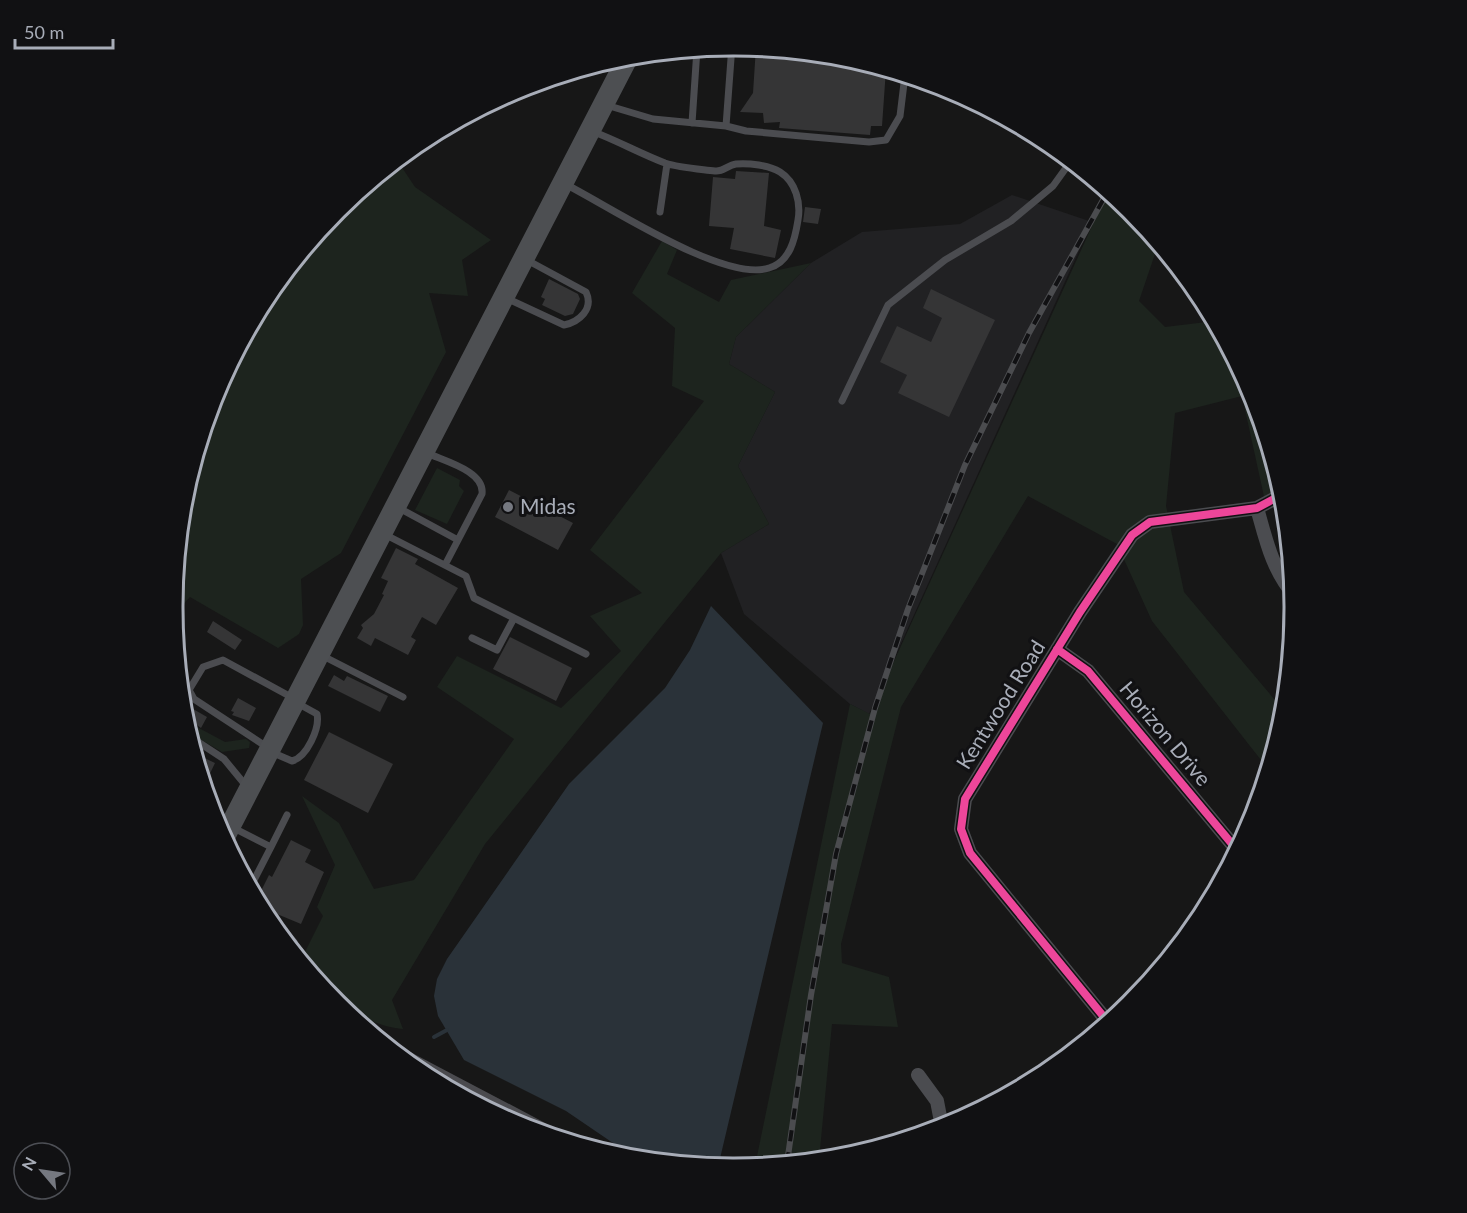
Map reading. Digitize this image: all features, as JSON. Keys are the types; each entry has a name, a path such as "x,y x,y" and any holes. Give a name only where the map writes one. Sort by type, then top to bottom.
{"main road":[{"path":"226,822 249,790 623,67"}],"street":[{"name":"Kentwood Road","path":"1103,1016 979,865 963,841 961,829 965,799 1057,649 1132,535 1150,522 1257,508 1274,499"},
{"path":"1257,508 1272,563 1283,583"},
{"name":"Horizon Drive","path":"1057,649 1088,671 1231,843"},
{"path":"918,1076 937,1101 940,1117"}],"lane":[{"path":"726,126 731,56"},
{"path":"692,123 696,57"},
{"path":"604,104 652,119 726,126 746,131 869,142 886,140 900,116 905,83"},
{"path":"563,183 694,253 725,265 750,271 770,268 790,251 795,239 799,215 798,198 792,182 782,173 771,167 734,164 719,171 667,164 590,131"},
{"path":"660,212 667,164"},
{"path":"842,401 888,305 945,260 1011,221 1053,186 1067,167"},
{"path":"503,297 564,325 576,321 584,313 589,300 586,292 523,259"},
{"path":"424,452 470,473 481,483 482,494 445,565"},
{"path":"396,506 458,540"},
{"path":"382,532 466,576 474,598 586,654"},
{"path":"472,638 497,650 514,618"},
{"path":"319,654 403,697"},
{"path":"223,660 295,700 317,714 317,726 302,755 292,760 269,750 194,699 189,690 203,667 223,660"},
{"path":"200,743 224,759 249,790"},
{"path":"255,879 288,815"},
{"path":"230,831 271,847"}],"shaded area":[{"path":"401,167 415,187 491,240 462,260 468,296 429,293 446,352 341,553 301,579 303,625 299,634 278,648 190,597 182,605 187,535 193,499 212,429 239,363 275,300 319,243 370,192"},
{"path":"1012,195 1092,222 869,714 850,704 744,614 721,553 769,524 738,466 775,392 729,364 736,337 811,263 862,232 960,224"},
{"path":"1104,199 1156,252 1139,301 1165,327 1206,322 1243,396 1266,464 1273,494 1265,501 1242,396 1175,413 1166,506 1184,592 1276,701 1262,761 1152,621 1117,544 1028,496 901,707 841,944 842,963 889,977 898,1027 832,1024 820,1151 757,1157 850,704 870,714"},
{"path":"662,241 677,250 667,274 719,302 731,280 811,263 736,337 729,364 775,392 738,466 769,524 721,553 485,844 392,1000 403,1029 371,1021 344,996 305,953 323,916 317,907 335,865 302,796 339,823 374,889 414,880 514,739 437,687 457,656 561,708 621,651 590,616 642,593 590,550 704,401 672,386 675,328 632,293"},
{"path":"437,468 460,480 459,486 464,491 447,524 415,510"},
{"path":"711,606 823,723 720,1157 662,1153 615,1145 566,1111 464,1060 438,1016 434,996 437,979 447,959 569,784 665,688 690,650"},
{"path":"196,726 225,742 246,739 250,742 249,748 222,752 199,738"}],"building":[{"path":"755,57 805,60 885,77 882,126 871,126 870,135 779,128 780,122 764,123 763,113 740,112 753,93"},
{"path":"736,171 769,173 764,226 781,230 775,258 730,249 734,228 709,226 713,177 735,179"},
{"path":"805,207 821,209 818,224 803,222"},
{"path":"549,279 578,294 580,299 573,314 565,316 542,305 545,299 541,297"},
{"path":"931,289 995,320 949,417 898,393 907,375 880,362 897,326 931,342 942,318 923,308"},
{"path":"509,490 573,523 558,550 495,517"},
{"path":"396,548 418,559 415,564 458,588 436,625 422,617 411,637 416,640 408,655 375,638 371,646 357,638 363,628 361,625 374,614 384,595 382,594 388,581 381,578"},
{"path":"213,621 242,640 235,650 207,632"},
{"path":"510,637 572,668 556,701 493,669"},
{"path":"334,675 344,681 347,676 388,696 380,712 328,686"},
{"path":"238,698 256,708 249,721 232,715 234,712 231,711"},
{"path":"192,708 207,717 201,728 195,724"},
{"path":"329,732 393,764 368,813 304,780"},
{"path":"204,758 215,763 209,775"},
{"path":"291,840 311,850 305,862 324,872 301,924 275,913 261,891 269,875 272,877"}],"waterway":[{"path":"434,1037 447,1030"}],"railway":[{"path":"788,1154 811,995 836,854 875,708 908,609 965,465 1029,333 1104,199"}],"cycle path":[{"path":"1103,1016 970,853 961,829 965,799 1080,612 1132,535 1150,522 1257,508 1274,499"},
{"path":"1057,649 1088,671 1231,843"}],"place":[{"name":"Midas","path":"508,507"}]}
